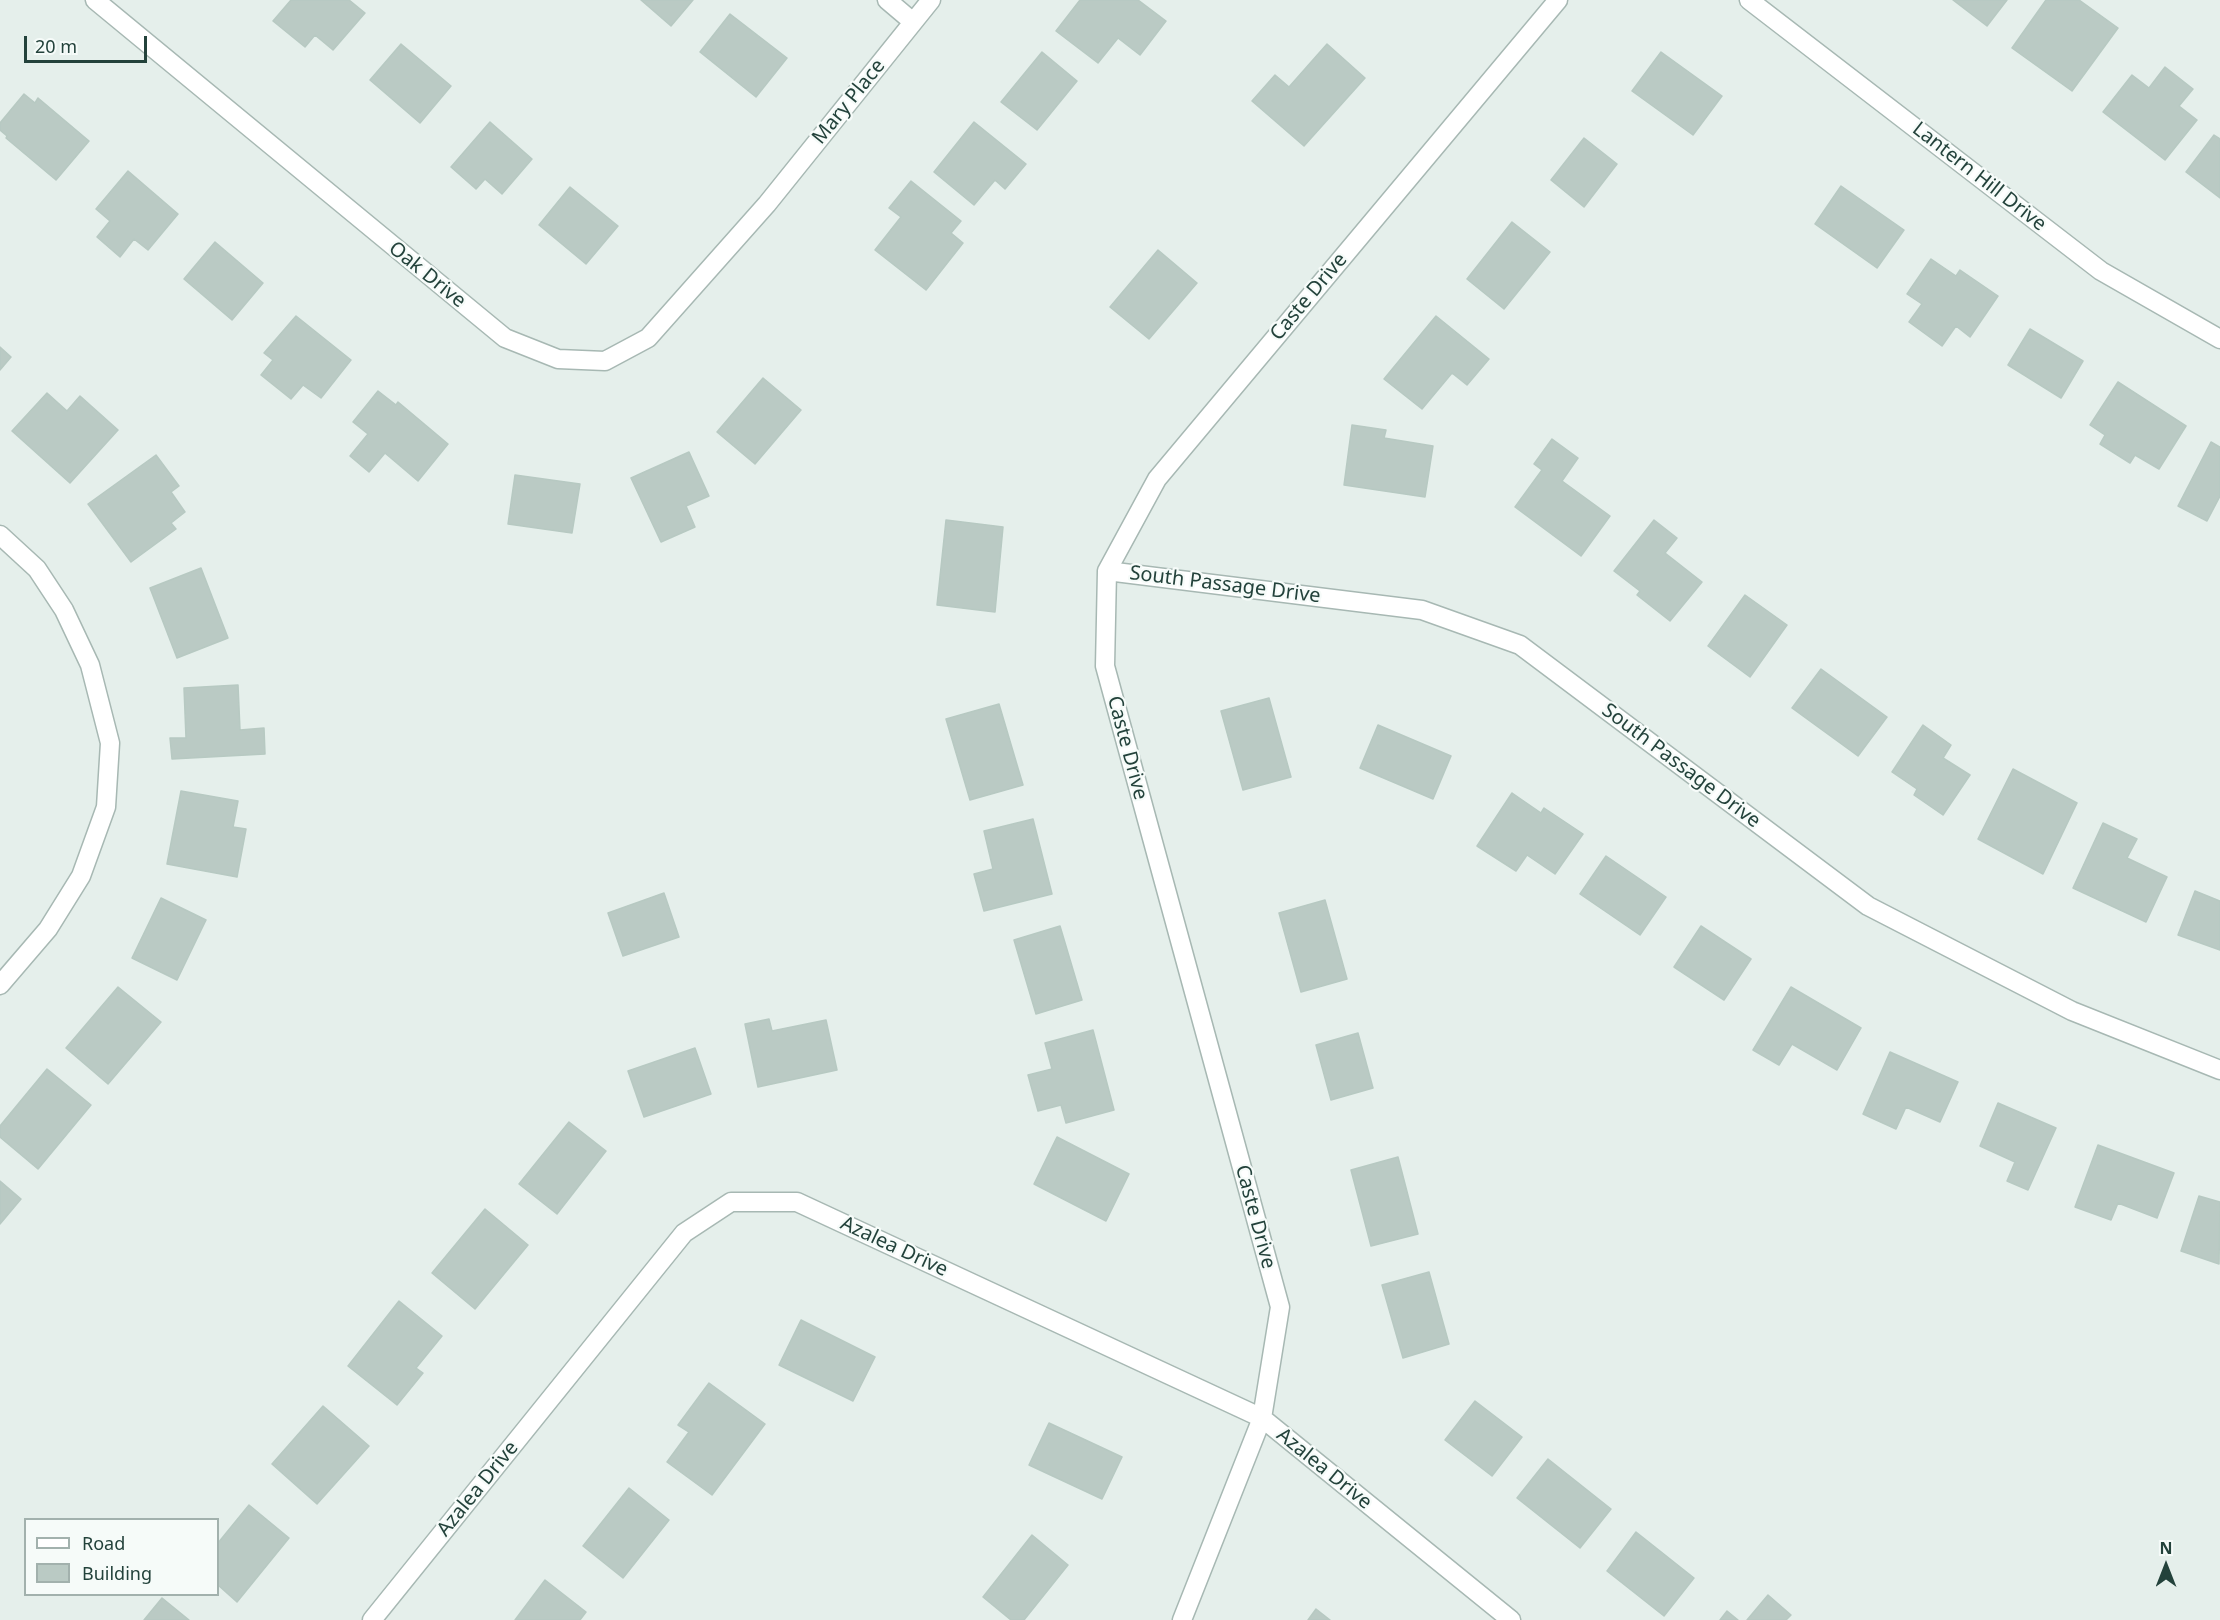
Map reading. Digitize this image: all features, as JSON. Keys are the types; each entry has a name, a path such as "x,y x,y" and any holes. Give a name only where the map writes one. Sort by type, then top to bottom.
{"street":[{"name":"Oak Drive","path":"95,0 505,338 558,359 605,361 648,338 767,204"},
{"path":"887,0 913,22"},
{"name":"Mary Place","path":"767,204 931,0"},
{"name":"Caste Drive","path":"1182,1620 1262,1419 1280,1307 1105,666 1107,571 1157,479 1558,0"},
{"name":"Lantern Hill Drive","path":"1749,0 2101,271 2220,339"},
{"path":"0,535 37,569 64,610 90,665 110,743 106,807 81,876 48,929 0,985"},
{"name":"South Passage Drive","path":"1107,571 1422,610 1520,645 1868,906 2072,1011 2220,1070"},
{"name":"Azalea Drive","path":"372,1620 684,1233 731,1202 797,1202 1262,1419 1511,1620"}],"building":[{"path":"291,0 349,0 365,13 333,50 315,35 305,47 273,21"},
{"path":"641,0 693,0 671,26"},
{"path":"1080,0 1138,0 1166,21 1140,55 1118,38 1098,63 1056,31"},
{"path":"1953,0 2007,0 1987,26"},
{"path":"2046,0 2079,0 2118,28 2072,91 2012,48"},
{"path":"730,14 787,58 756,97 700,52"},
{"path":"401,44 451,86 420,123 370,80"},
{"path":"1327,44 1365,78 1304,146 1252,101 1275,75 1289,87"},
{"path":"1042,52 1077,81 1037,130 1001,102"},
{"path":"1661,52 1722,96 1693,135 1632,91"},
{"path":"2165,67 2193,89 2179,106 2197,120 2165,160 2103,112 2132,75 2149,88"},
{"path":"24,94 35,103 38,98 89,141 56,180 6,138 7,136 0,130 0,123"},
{"path":"490,122 532,159 502,194 485,179 476,189 451,167"},
{"path":"974,122 1026,164 1005,189 995,180 974,205 934,172"},
{"path":"2214,135 2220,139 2220,198 2186,172"},
{"path":"1584,138 1617,164 1584,207 1551,180"},
{"path":"128,171 178,214 148,250 134,239 120,257 97,237 110,221 96,209"},
{"path":"911,181 961,221 951,233 963,243 926,290 875,250 901,217 889,208"},
{"path":"1841,186 1904,230 1877,268 1815,224"},
{"path":"570,187 618,226 586,264 539,225"},
{"path":"1512,222 1550,252 1504,309 1467,279"},
{"path":"215,242 263,283 232,320 184,279"},
{"path":"1158,250 1197,283 1149,339 1110,307"},
{"path":"1931,259 1956,276 1960,270 1998,296 1970,337 1956,326 1942,346 1909,322 1922,304 1907,294"},
{"path":"296,316 351,360 321,398 303,385 291,399 261,375 273,360 264,353"},
{"path":"1436,316 1489,359 1467,385 1452,373 1422,409 1384,379"},
{"path":"2030,329 2083,361 2061,398 2008,365"},
{"path":"0,347 11,357 0,370"},
{"path":"763,378 801,410 755,464 717,432"},
{"path":"2118,382 2186,426 2159,469 2135,455 2130,463 2100,444 2105,435 2090,425"},
{"path":"378,391 396,405 398,402 448,444 418,481 385,453 369,472 350,456 368,434 353,422"},
{"path":"47,393 67,411 80,396 118,430 70,483 12,431"},
{"path":"1352,425 1386,430 1384,438 1433,446 1425,497 1344,485"},
{"path":"1552,439 1578,458 1562,481 1610,516 1581,556 1515,507 1542,470 1534,464"},
{"path":"2211,442 2220,447 2220,496 2207,521 2178,506"},
{"path":"689,452 709,496 686,506 695,527 661,542 631,478"},
{"path":"156,455 179,486 171,492 185,512 171,523 176,529 131,562 88,504"},
{"path":"515,475 580,484 572,533 508,524"},
{"path":"946,520 1003,527 995,612 937,605"},
{"path":"1654,520 1677,538 1665,553 1702,582 1670,621 1637,595 1640,591 1614,571"},
{"path":"201,568 228,638 177,658 150,588"},
{"path":"1745,595 1787,625 1750,677 1708,646"},
{"path":"1821,669 1887,717 1858,756 1792,708"},
{"path":"238,685 240,730 264,728 265,754 172,759 170,738 186,738 184,688"},
{"path":"1269,698 1291,777 1243,790 1221,711"},
{"path":"999,704 1023,785 970,800 946,719"},
{"path":"1378,725 1451,756 1433,799 1360,768"},
{"path":"1923,725 1951,745 1943,758 1970,775 1943,815 1914,795 1917,789 1892,772"},
{"path":"2013,769 2077,803 2043,874 1978,839"},
{"path":"181,791 238,801 233,827 246,829 237,877 167,864"},
{"path":"1512,793 1541,813 1544,808 1583,834 1555,874 1527,855 1516,871 1477,846"},
{"path":"1033,819 1052,894 984,911 974,874 993,869 984,831"},
{"path":"2103,823 2137,839 2127,858 2167,877 2146,922 2073,888"},
{"path":"1606,856 1666,897 1640,935 1580,894"},
{"path":"2195,891 2220,901 2220,950 2178,935"},
{"path":"664,893 679,937 623,956 608,913"},
{"path":"161,898 206,920 177,980 132,958"},
{"path":"1325,900 1347,979 1301,992 1279,913"},
{"path":"1060,926 1082,1000 1036,1014 1014,940"},
{"path":"1701,926 1751,959 1724,1000 1674,967"},
{"path":"118,987 161,1022 108,1084 66,1048"},
{"path":"1791,987 1861,1028 1837,1070 1792,1044 1779,1065 1753,1050"},
{"path":"769,1019 772,1031 826,1020 837,1070 758,1087 745,1024"},
{"path":"1093,1030 1114,1110 1066,1123 1061,1105 1038,1111 1028,1075 1052,1069 1045,1043"},
{"path":"1358,1033 1373,1088 1331,1100 1316,1045"},
{"path":"695,1048 711,1094 644,1117 628,1071"},
{"path":"1890,1052 1958,1082 1940,1122 1906,1107 1896,1129 1863,1114"},
{"path":"47,1069 91,1105 38,1169 0,1137 0,1126"},
{"path":"1998,1103 2056,1128 2028,1190 2007,1181 2015,1162 1980,1146"},
{"path":"569,1122 606,1151 557,1214 519,1184"},
{"path":"1057,1137 1129,1174 1106,1221 1034,1184"},
{"path":"2098,1145 2174,1173 2157,1218 2118,1203 2111,1220 2075,1207"},
{"path":"1398,1157 1418,1234 1371,1246 1351,1170"},
{"path":"0,1181 21,1199 0,1224"},
{"path":"2199,1196 2220,1202 2219,1264 2181,1251"},
{"path":"485,1209 528,1245 475,1309 432,1273"},
{"path":"1429,1272 1449,1344 1403,1358 1382,1285"},
{"path":"399,1301 442,1336 416,1368 423,1373 397,1405 348,1366"},
{"path":"801,1320 875,1357 853,1401 779,1365"},
{"path":"709,1383 765,1424 712,1495 667,1462 689,1432 678,1425"},
{"path":"1475,1401 1522,1437 1492,1476 1445,1440"},
{"path":"323,1406 369,1446 317,1504 272,1464"},
{"path":"1049,1423 1122,1457 1102,1499 1029,1465"},
{"path":"1548,1459 1611,1509 1580,1548 1517,1498"},
{"path":"629,1488 669,1520 623,1578 583,1546"},
{"path":"249,1505 289,1538 237,1602 219,1586 219,1542"},
{"path":"1636,1532 1694,1578 1664,1616 1607,1571"},
{"path":"1032,1535 1068,1565 1024,1620 1011,1620 983,1597"},
{"path":"545,1580 586,1612 580,1620 515,1620"},
{"path":"1768,1595 1791,1615 1786,1620 1747,1620"},
{"path":"162,1598 189,1620 144,1620"},
{"path":"1316,1609 1330,1620 1308,1620"},
{"path":"1727,1611 1738,1620 1720,1620"}]}
